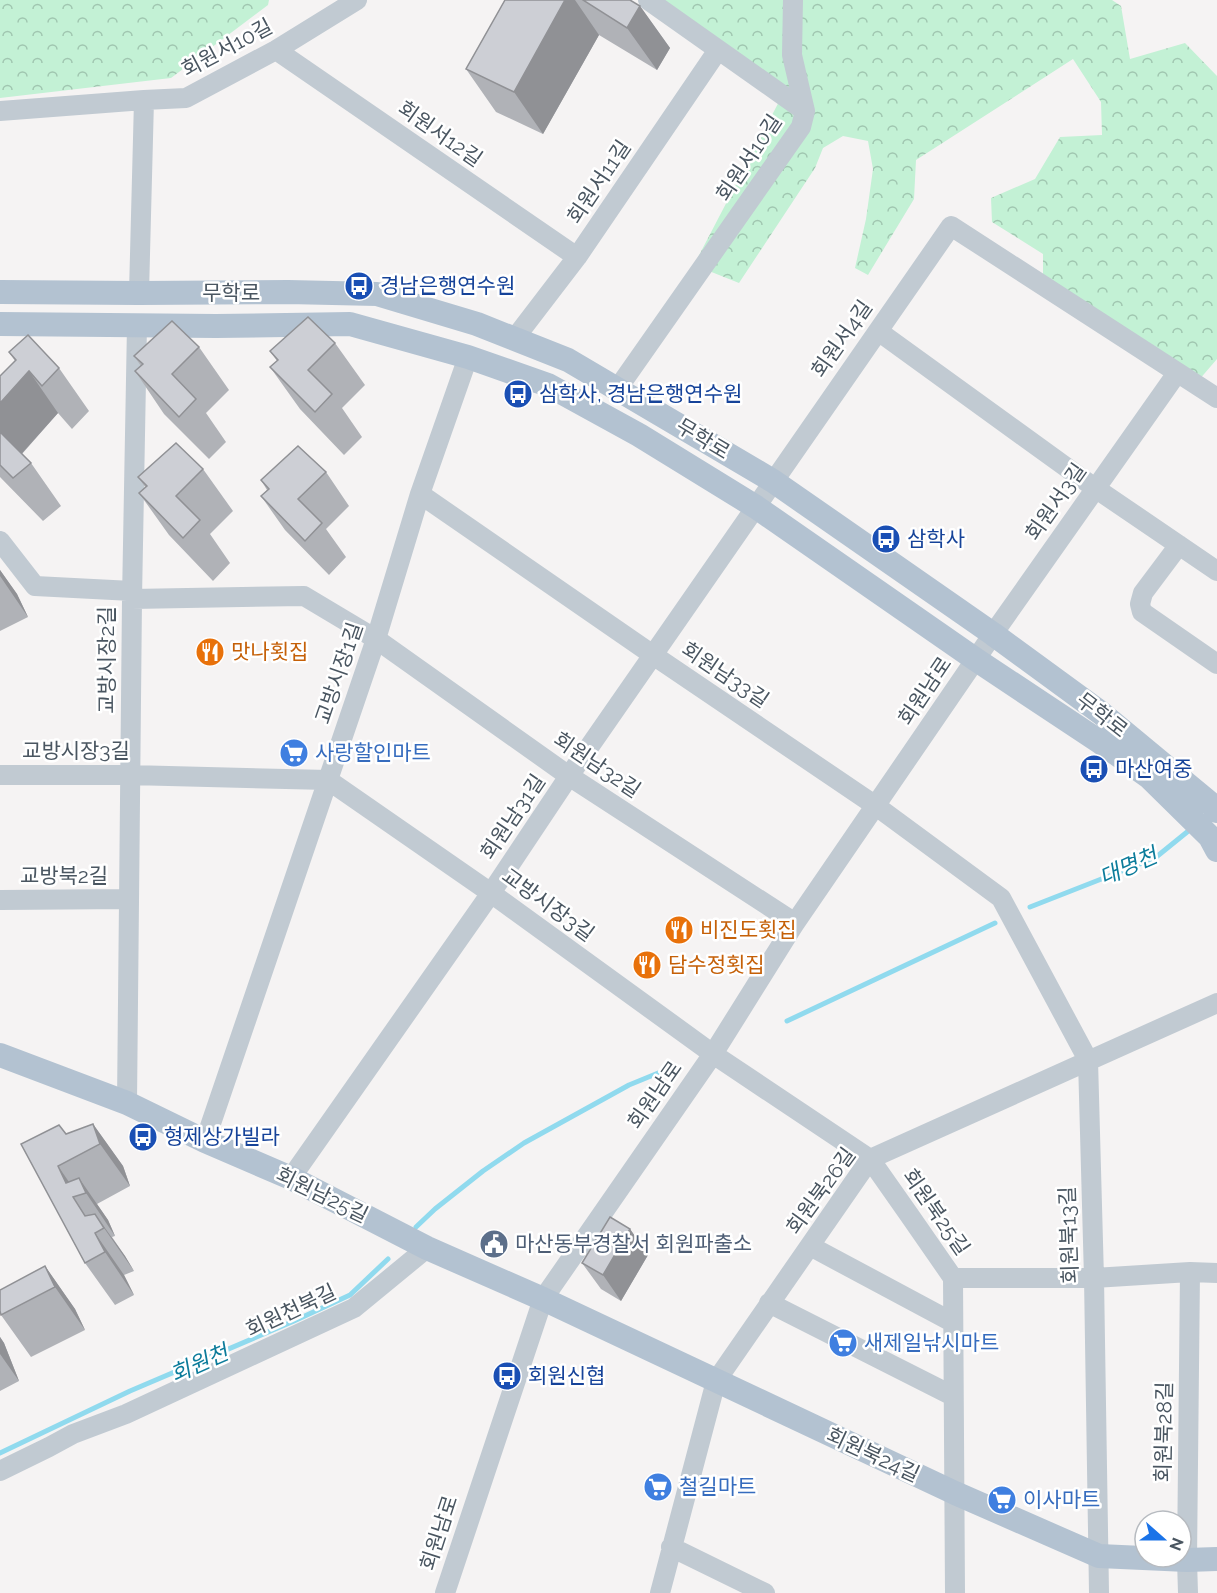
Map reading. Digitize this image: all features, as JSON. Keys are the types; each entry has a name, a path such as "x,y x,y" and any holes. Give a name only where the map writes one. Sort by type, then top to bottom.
{"main road":[{"name":"무학로","path":"0,292 377,294 477,324 568,360 773,481 993,634 1101,713 1211,820"},
{"name":"무학로","path":"0,324 216,326 350,324 468,357 548,385 639,435 756,507 1211,820"},
{"name":"회원남25길","path":"0,1055 127,1103 205,1141 291,1178 427,1248 543,1299"},
{"name":"회원북24길","path":"543,1299 955,1493 1099,1556 1133,1558"},
{"name":"회원북24길","path":"1193,1560 1217,1559"}],"street":[{"name":"회원서10길","path":"0,111 186,98 276,50 357,0"},
{"name":"회원서10길","path":"618,388 801,127 805,111 648,0"},
{"path":"794,0 792,55 805,111"},
{"name":"회원서12길","path":"276,50 577,257"},
{"name":"회원서11길","path":"515,338 577,257 718,50"},
{"path":"139,293 144,100"},
{"name":"회원서4길","path":"773,481 951,226 1177,373"},
{"name":"교방시장2길","path":"127,1103 136,325"},
{"path":"878,331 1095,488 1217,571"},
{"name":"교방시장1길","path":"205,1141 376,639 420,494 468,357"},
{"path":"1177,373 1217,398"},
{"name":"회원서3길","path":"975,659 1177,373"},
{"name":"회원남31길","path":"291,1178 491,893 773,481"},
{"name":"회원남33길","path":"420,494 876,806 1001,898"},
{"name":"회원남32길","path":"0,541 35,586 132,595 304,596 376,639 569,776 795,923"},
{"path":"1179,545 1143,593 1140,604 1142,612 1217,664"},
{"name":"회원남로","path":"445,1593 543,1299 713,1054 795,923 975,659"},
{"name":"교방시장3길","path":"0,775 328,780 491,893 713,1054"},
{"name":"회원북13길","path":"1001,898 1088,1060 1094,1278 1098,1593"},
{"name":"교방북2길","path":"0,900 129,899"},
{"name":"회원북26길","path":"660,1593 716,1381 870,1159 1217,1003"},
{"name":"회원북25길","path":"713,1054 870,1159 953,1278 955,1593"},
{"path":"810,1246 952,1322"},
{"name":"회원천북길","path":"0,1471 73,1434 126,1414 354,1308 427,1248"},
{"path":"953,1278 1094,1278 1190,1272 1217,1273"},
{"name":"회원북28길","path":"1188,1509 1190,1272"},
{"path":"769,1303 953,1396"},
{"path":"671,1547 765,1593"},
{"name":"회원북28길","path":"1187,1569 1188,1593"}],"green space":[{"path":"0,0 269,0 268,5 171,78 0,98"},
{"path":"655,0 1112,0 1121,6 1130,59 1185,43 1217,76 1217,359 1192,388 1043,285 1043,254 992,222 991,198 1035,179 1060,137 1102,135 1101,102 1073,59 916,160 914,199 868,275 855,268 866,219 873,169 868,141 843,136 823,148 815,168 739,283 694,265 784,92"}],"building":[{"path":"505,0 565,0 514,92 466,69"},
{"path":"583,0 630,0 640,6 627,28"},
{"path":"308,317 335,343 308,370 332,394 315,412 270,367 278,360 270,351"},
{"path":"172,321 199,347 172,374 196,399 179,417 135,371 143,364 134,356"},
{"path":"28,335 59,368 42,386 29,371 0,403 0,376 16,360 9,352"},
{"path":"0,432 31,463 13,478 0,465"},
{"path":"176,443 203,469 176,496 200,520 183,538 139,493 147,486 138,477"},
{"path":"298,446 326,472 298,499 322,523 305,541 261,496 269,489 261,480"},
{"path":"93,1124 100,1144 58,1166 66,1183 79,1178 86,1193 73,1197 85,1216 95,1214 104,1228 95,1233 105,1252 85,1263 21,1144 59,1125 66,1134"},
{"path":"610,1217 630,1229 603,1275 582,1263"},
{"path":"45,1266 55,1287 1,1315 0,1290"}],"waterway":[{"name":"대명천","path":"1030,907 1155,858 1192,828"},
{"path":"787,1021 995,923"},
{"path":"416,1227 483,1171 524,1143 629,1085 668,1069"},
{"name":"회원천","path":"0,1453 130,1391 350,1295 388,1259"}],"place":[{"name":"경남은행연수원","path":"359,286"},
{"name":"삼학사, 경남은행연수원","path":"518,394"},
{"name":"삼학사","path":"886,539"},
{"name":"맛나횟집","path":"210,652"},
{"name":"사랑할인마트","path":"294,753"},
{"name":"마산여중","path":"1094,769"},
{"name":"비진도횟집","path":"679,930"},
{"name":"담수정횟집","path":"647,965"},
{"name":"형제상가빌라","path":"143,1137"},
{"name":"마산동부경찰서 회원파출소","path":"494,1244"},
{"name":"새제일낚시마트","path":"843,1343"},
{"name":"회원신협","path":"507,1376"},
{"name":"철길마트","path":"658,1487"},
{"name":"이사마트","path":"1002,1500"}]}
